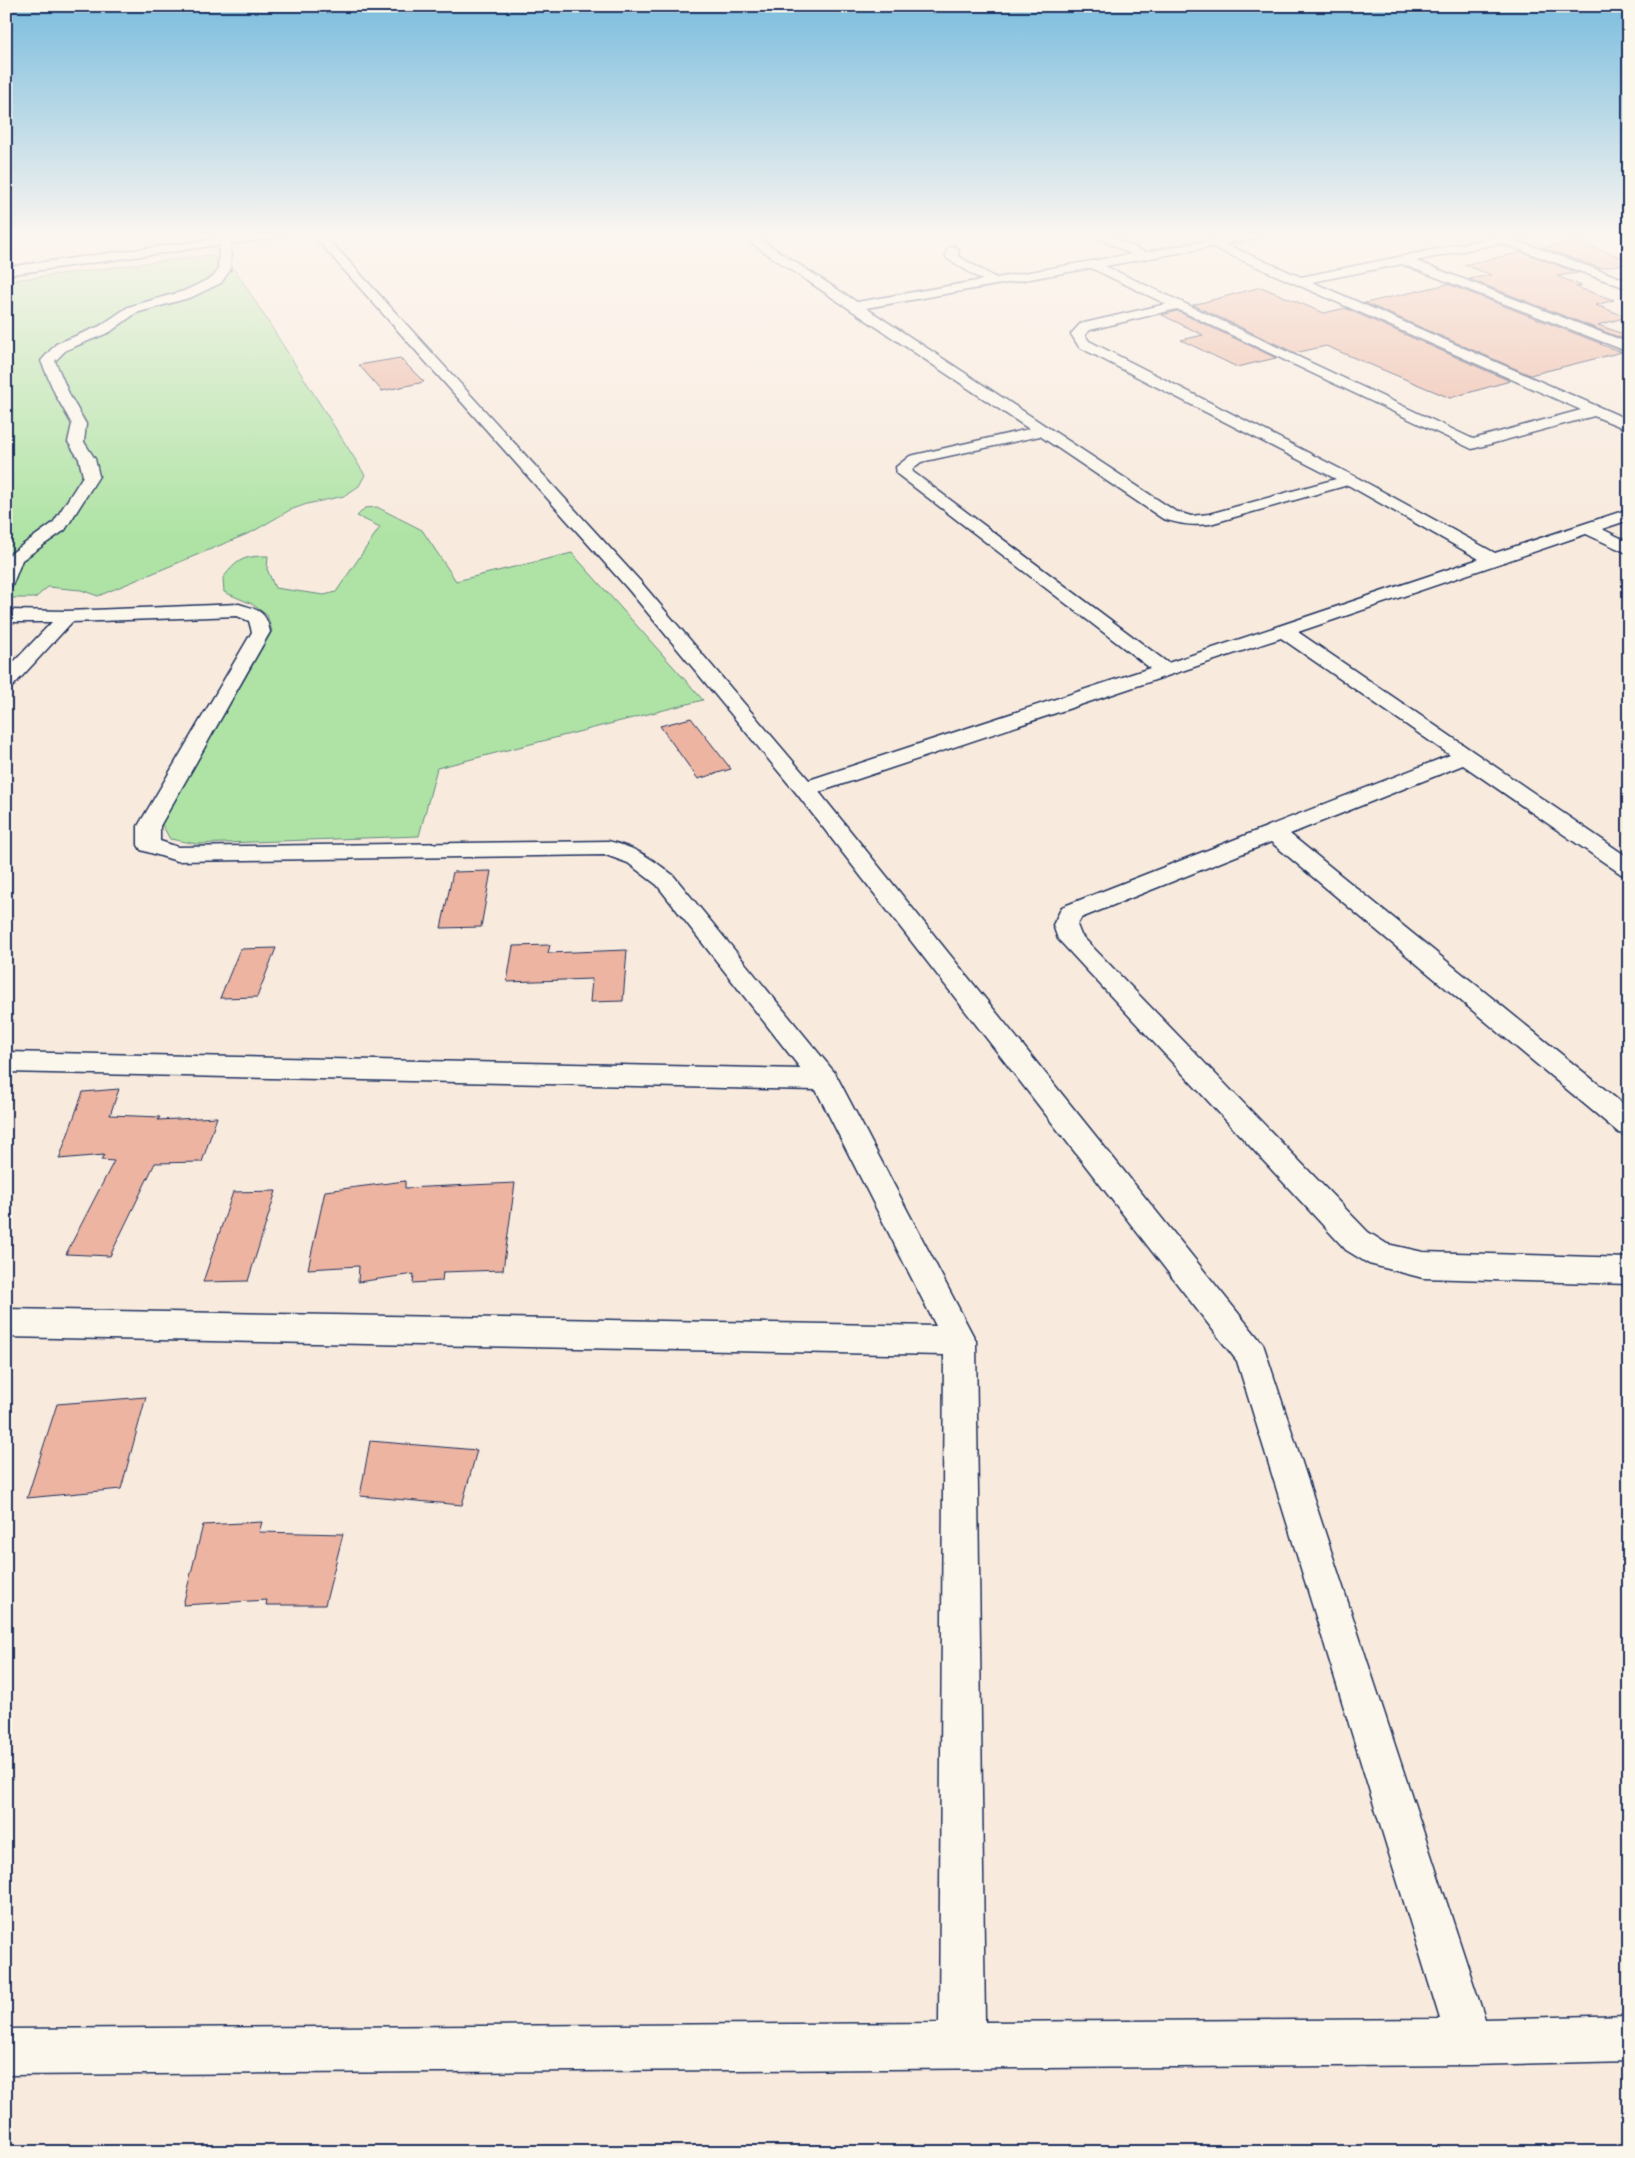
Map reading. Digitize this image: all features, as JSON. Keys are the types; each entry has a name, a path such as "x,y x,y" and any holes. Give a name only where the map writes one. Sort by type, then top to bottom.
{"street":[{"path":"6,582 14,558 59,526 90,476 86,459 76,442 79,424 48,361 61,347 93,334"},
{"path":"408,334 634,585 805,789 1251,1354 1470,2042"},
{"path":"898,334 1041,431 1169,514 1190,521 1210,519 1350,480"},
{"path":"1078,334 1084,344 1350,480 1494,560"},
{"path":"1239,334 1472,444 1595,412"},
{"path":"1419,334 1629,426"},
{"path":"1592,334 1629,348"},
{"path":"1041,431 916,459 904,467 905,474 1165,670"},
{"path":"805,789 1629,514"},
{"path":"1587,528 1629,549"},
{"path":"6,616 67,616 239,610 258,618 261,632 149,826 148,845 177,854 608,848 615,850 636,858 665,880 825,1080 960,1341 962,2046"},
{"path":"6,682 67,616"},
{"path":"1283,631 1629,869"},
{"path":"1467,756 1071,913 1065,925 1070,940 1357,1241 1380,1255 1423,1265 1629,1271"},
{"path":"1272,832 1629,1125"},
{"path":"6,1062 825,1080"},
{"path":"6,1323 960,1341"},
{"path":"6,2052 1470,2042 1629,2038"}],"green space":[{"path":"6,334 276,334 365,475 359,486 344,496 307,504 290,510 252,532 98,596 81,590 48,587 35,598 6,598"},
{"path":"377,507 422,530 456,581 572,553 703,700 437,768 419,836 197,844 170,839 161,823 272,631 267,615 252,604 224,592 223,578 242,560 268,556 267,569 275,588 324,595 336,592 380,527 357,516 365,508"}],"building":[{"path":"1200,334 1225,334 1276,358 1237,367 1181,340 1203,335"},
{"path":"1254,334 1403,334 1510,381 1450,398 1326,346 1295,353"},
{"path":"1435,334 1576,334 1622,352 1530,375"},
{"path":"1610,334 1623,334 1629,336 1621,338"},
{"path":"400,358 424,382 382,391 359,365"},
{"path":"691,718 731,769 698,779 660,726"},
{"path":"491,871 481,927 441,928 453,872"},
{"path":"550,945 548,953 627,950 623,1001 590,1002 592,979 507,982 513,946"},
{"path":"276,948 257,997 220,998 240,949"},
{"path":"119,1089 110,1115 160,1117 158,1120 217,1117 202,1162 155,1163 110,1256 66,1254 114,1161 101,1160 104,1155 59,1159 83,1092"},
{"path":"405,1181 405,1188 515,1183 503,1270 443,1272 442,1281 413,1283 414,1274 358,1282 359,1266 308,1269 325,1191"},
{"path":"276,1191 248,1281 203,1282 233,1192"},
{"path":"146,1397 121,1489 27,1498 57,1404"},
{"path":"370,1441 477,1450 462,1505 360,1496"},
{"path":"262,1522 259,1532 343,1534 325,1605 266,1605 267,1600 183,1605 203,1525"}]}
